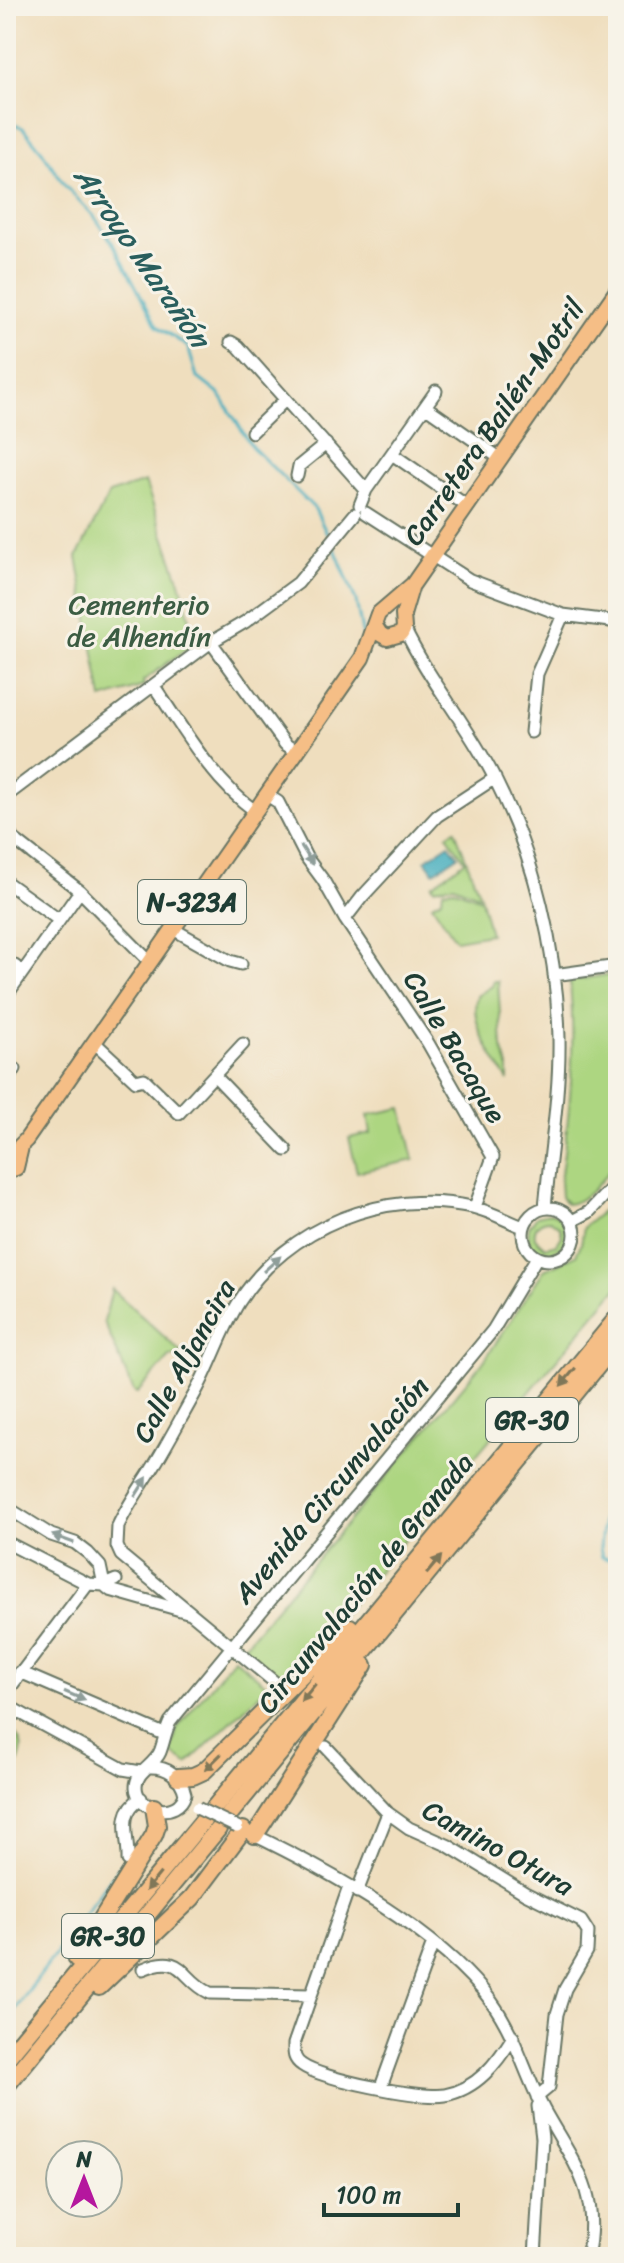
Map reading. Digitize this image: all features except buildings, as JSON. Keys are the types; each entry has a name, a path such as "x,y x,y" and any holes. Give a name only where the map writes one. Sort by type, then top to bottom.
{"highway":[{"name":"Circunvalación de Granada","path":"9,2054 224,1822 393,1590 618,1317"},
{"name":"Circunvalación de Granada","path":"6,2086 618,1341"},
{"path":"173,1774 193,1776 204,1771 371,1605 393,1590"},
{"path":"68,2011 91,1994 192,1898 224,1822 362,1666 382,1641 394,1614"},
{"path":"9,2054 93,1936 154,1835 157,1826 147,1803"}],"main road":[{"name":"Carretera Bailén-Motril","path":"387,608 413,584 618,289"},
{"name":"Carretera Bailén-Motril","path":"397,630 413,584"},
{"name":"N-323A","path":"11,1162 362,658 378,614 387,608"},
{"path":"375,626 380,634 397,630 397,610 387,608"},
{"name":"N-323A","path":"362,658 397,630"}],"street":[{"path":"231,342 238,346 366,490"},
{"path":"6,796 211,642 245,622 298,583 360,511 366,490 436,391"},
{"path":"252,432 285,400"},
{"path":"426,407 501,459"},
{"path":"297,476 299,466 326,444"},
{"path":"392,454 467,506"},
{"path":"360,511 470,580 563,615 618,622"},
{"path":"531,732 537,674 563,615"},
{"path":"397,630 416,652 469,732 495,778 538,890 554,975 559,1040 545,1208"},
{"path":"211,642 285,744 297,752"},
{"path":"154,686 218,779 255,811"},
{"path":"267,795 278,802 306,857 345,919 437,816 495,778"},
{"path":"6,833 80,891 150,962"},
{"path":"6,882 59,920"},
{"path":"6,996 80,891"},
{"name":"Calle Bacaque","path":"345,919 428,1043 493,1157 475,1207"},
{"path":"173,929 241,964"},
{"path":"6,960 23,972"},
{"path":"554,975 618,966"},
{"path":"94,1042 136,1081 144,1079 179,1113 243,1044"},
{"path":"6,1080 15,1069"},
{"path":"215,1076 286,1150"},
{"path":"572,1221 589,1212 618,1181"},
{"name":"Calle Aljancira","path":"119,1575 123,1557 117,1546 118,1526 209,1367 219,1340 240,1301 285,1253 304,1238 359,1212 418,1202 475,1207 523,1227"},
{"path":"545,1208 560,1210 572,1221 573,1242 565,1254 551,1259 537,1257 523,1241 523,1227 531,1214 545,1208"},
{"name":"Avenida Circunvalación","path":"145,1770 161,1751 164,1734 178,1711 485,1340 537,1257"},
{"path":"6,1507 51,1535 75,1543 88,1553 100,1566 104,1585"},
{"path":"6,1542 88,1584 104,1585 191,1613"},
{"path":"123,1557 278,1685"},
{"path":"104,1585 135,1566"},
{"path":"119,1575 122,1593"},
{"path":"6,1693 88,1584"},
{"path":"20,1672 164,1734"},
{"path":"6,1708 123,1769 173,1774 185,1794 224,1822 396,1915 471,1976 513,2037 537,2097 581,2176 593,2213 587,2257"},
{"path":"6,1708 121,1774 136,1786 147,1803"},
{"name":"Camino Otura","path":"326,1747 388,1813 409,1828 447,1845 525,1893 581,1921 588,1932 587,1951 565,1989 557,2014 549,2087 537,2097"},
{"name":"Avenida Circunvalación","path":"161,1751 173,1774"},
{"path":"136,1786 145,1770"},
{"path":"128,1860 124,1820 133,1804 147,1803 169,1811 178,1807 185,1794"},
{"path":"178,1807 224,1822"},
{"path":"388,1813 311,1995 294,2044 294,2056 300,2064 321,2075 429,2096 447,2095 485,2074 499,2060 513,2037"},
{"path":"381,2087 433,1943"},
{"path":"143,1969 160,1962 171,1964 186,1972 198,1988 224,1996 311,1995"},
{"path":"535,2257 542,2138 537,2097"}],"green space":[{"name":"Cementerio de Alhendín","path":"145,482 180,582 196,642 143,681 144,686 102,699 77,557 109,494"},
{"path":"455,830 480,896 454,885 434,888 432,885 465,861 447,835"},
{"path":"455,889 481,899 490,934 456,940 432,904 442,899 443,890"},
{"path":"618,973 618,1160 589,1193 567,1204 561,1197 560,1181 571,1081 570,981"},
{"path":"494,981 498,981 502,1047 508,1066 508,1081 484,1040 476,1018 477,996 492,986"},
{"path":"402,1108 414,1160 357,1172 349,1138 371,1133 368,1115"},
{"path":"618,1198 618,1287 318,1643 279,1680 242,1648 484,1361 544,1270 576,1255 584,1227"},
{"path":"550,1213 565,1221 570,1231 567,1240 547,1253 537,1252 530,1244 529,1227 537,1216","holes":["550,1220 560,1227 562,1236 557,1244 545,1247 535,1238 536,1227 543,1221"]},
{"path":"112,1289 183,1354 170,1357 137,1393 104,1322"},
{"path":"234,1658 266,1684 264,1690 187,1764 171,1753 177,1728"},
{"path":"6,1725 18,1737 22,1747 14,1774 6,1772"}],"water":[{"path":"449,844 458,856 434,872 425,860"}],"waterway":[{"name":"Arroyo Marañón","path":"6,120 23,128 65,186 94,216 114,245 157,326 188,347 197,377 220,395 252,447 315,509 327,534"},
{"name":"Arroyo Marañón","path":"335,549 356,601 363,637"},
{"name":"Arroyo Marañón","path":"618,1454 607,1480 600,1548 602,1557 618,1562"},
{"path":"6,2022 122,1863"}]}
